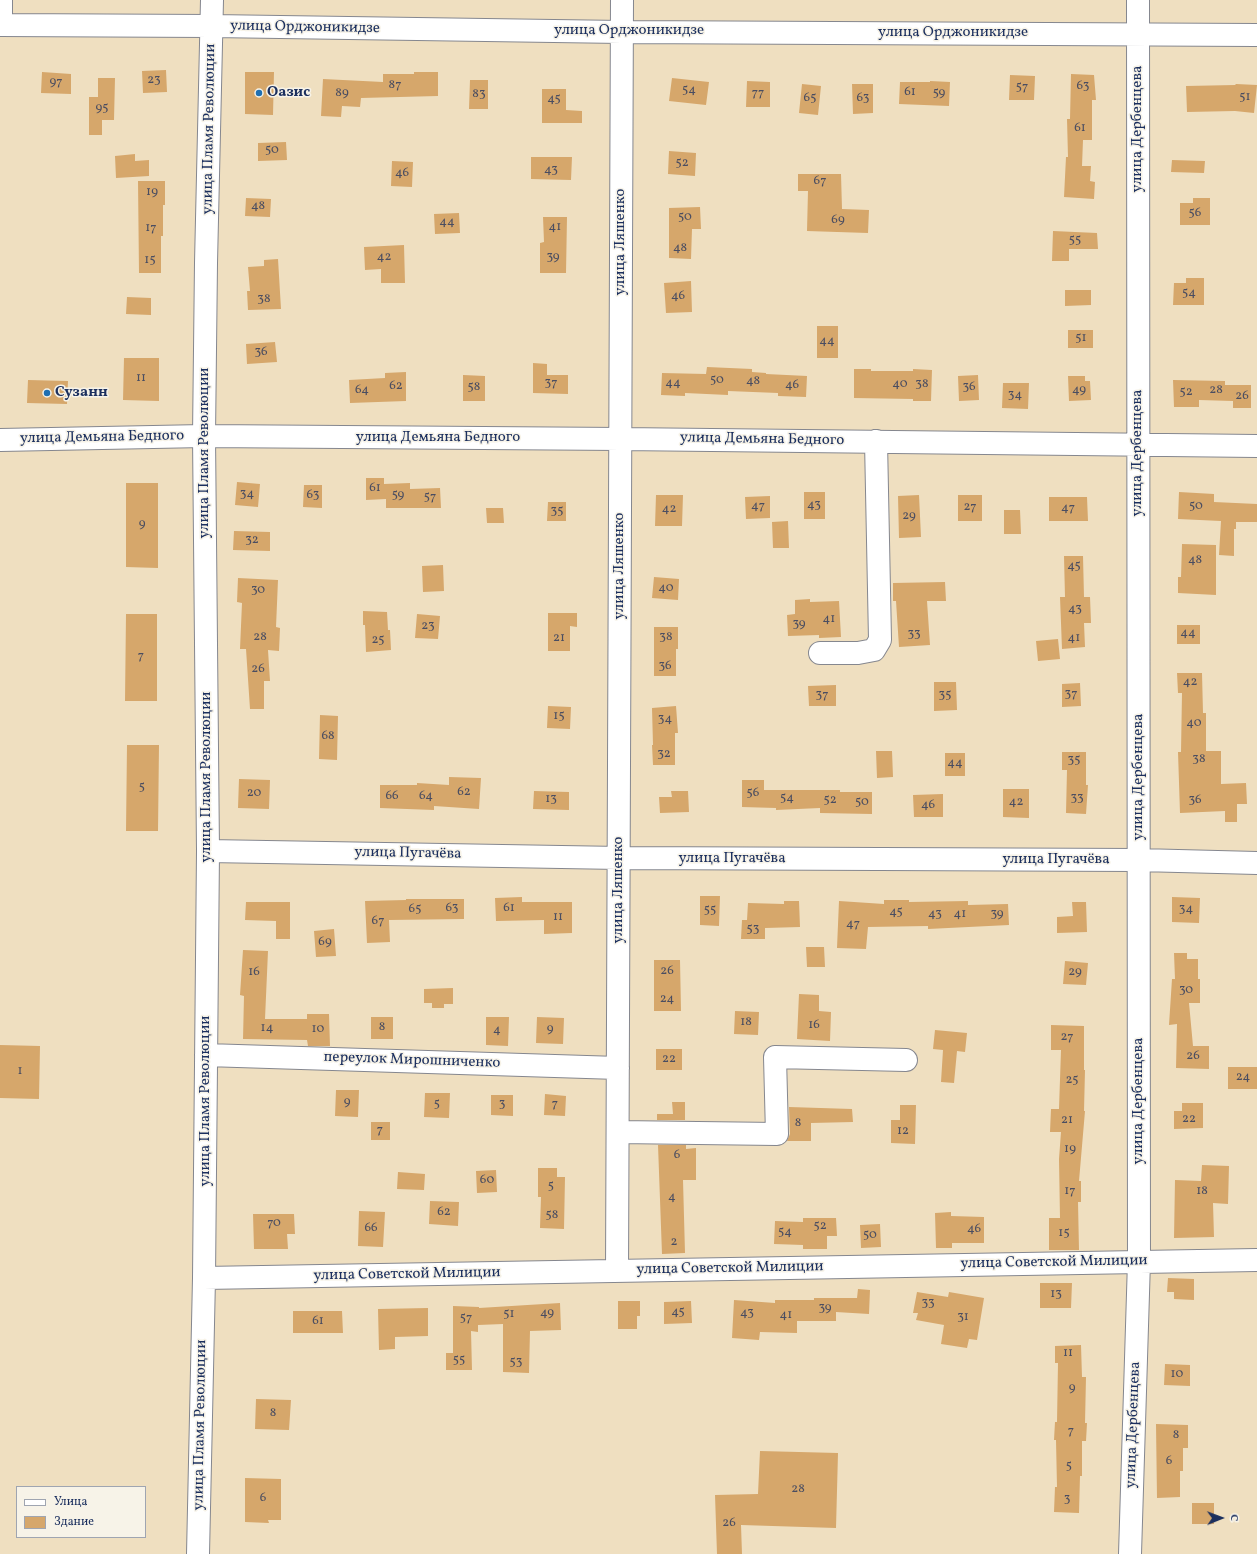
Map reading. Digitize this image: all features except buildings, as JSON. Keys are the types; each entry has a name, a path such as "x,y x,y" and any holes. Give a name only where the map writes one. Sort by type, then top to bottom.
{"street":[{"name":"улица Орджоникидзе","path":"1,0 0,25 212,26 622,32 1257,35"},
{"name":"улица Пламя Революции","path":"198,1554 204,1278 208,850 204,436 212,0"},
{"name":"улица Ляшенко","path":"617,1271 620,858 622,0"},
{"name":"улица Дербенцева","path":"1130,1554 1139,1262 1138,0"},
{"name":"улица Демьяна Бедного","path":"0,440 204,436 876,441 1257,446"},
{"path":"820,653 858,653 874,650 880,640 876,441"},
{"name":"улица Пугачёва","path":"208,850 620,858 1139,860 1257,863"},
{"name":"переулок Мирошниченко","path":"206,1055 618,1068"},
{"path":"618,1132 776,1134 775,1057 906,1060"},
{"name":"улица Советской Милиции","path":"204,1278 1257,1260"}],"place":[{"name":"Оазис","path":"259,93"},
{"name":"Сузанн","path":"47,393"}]}
